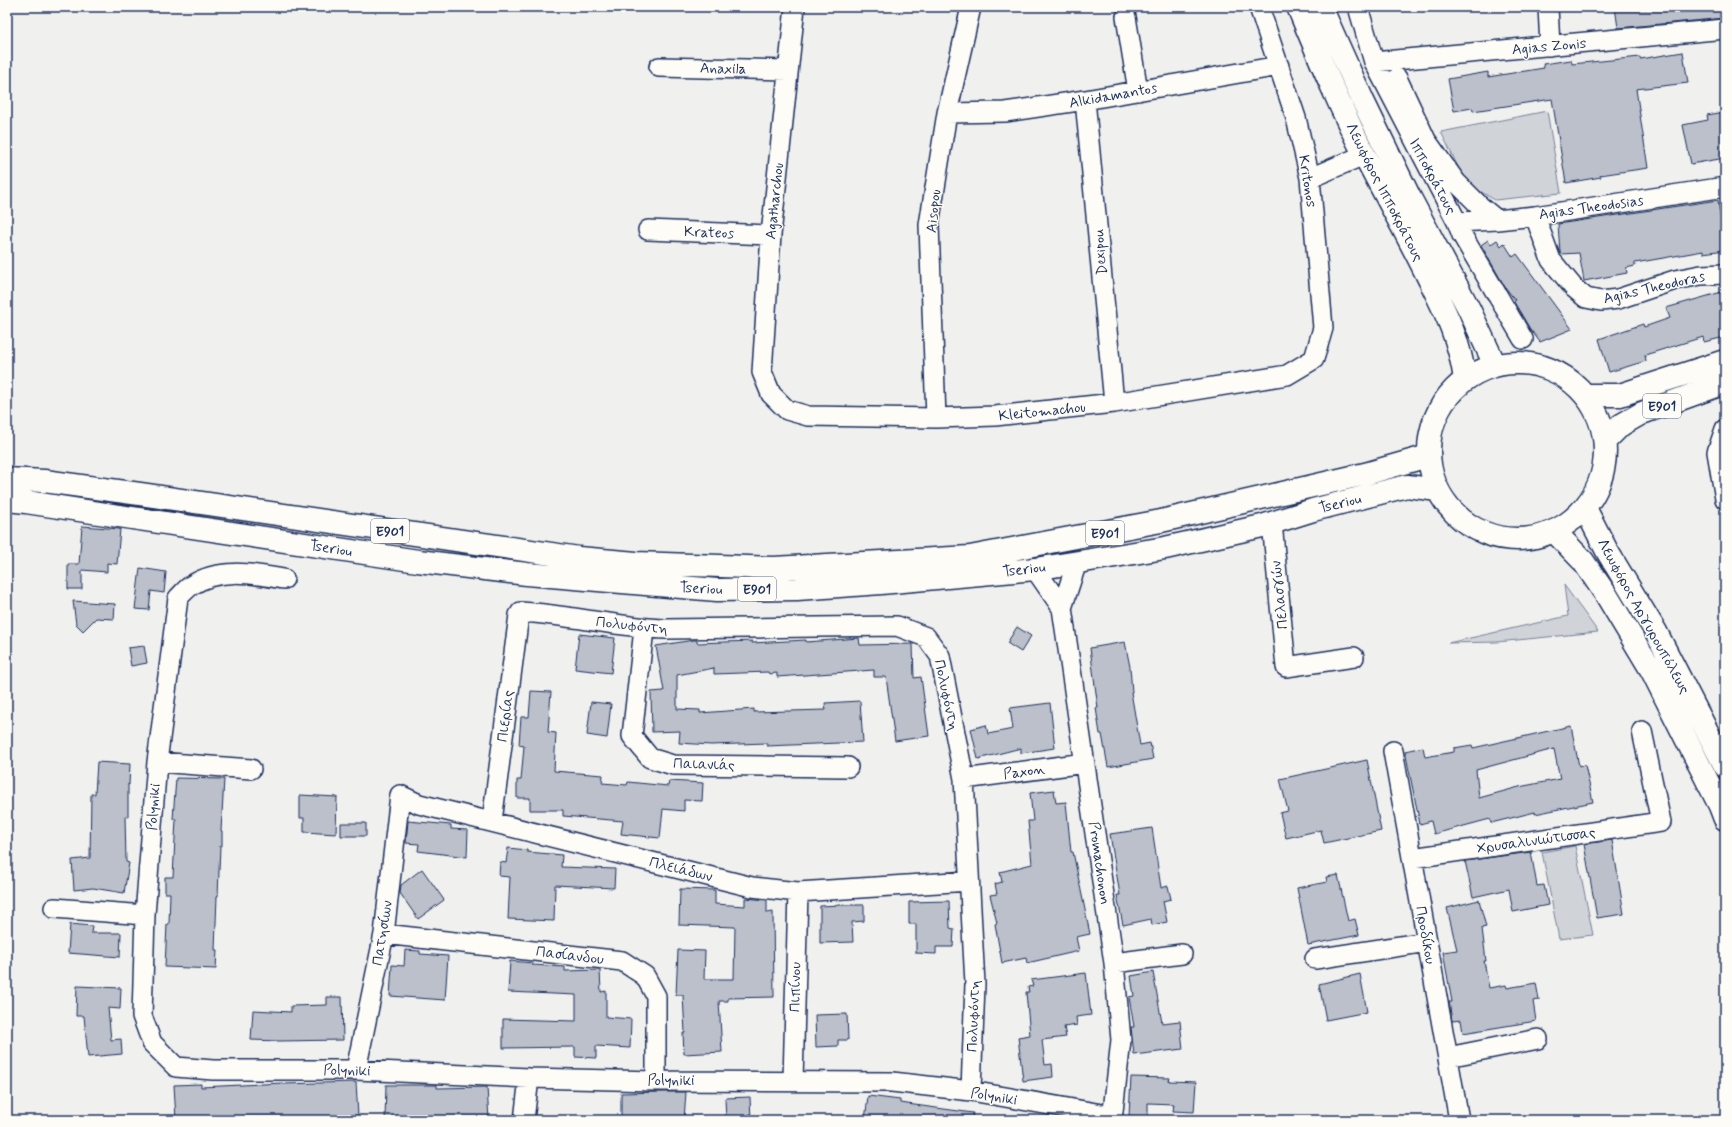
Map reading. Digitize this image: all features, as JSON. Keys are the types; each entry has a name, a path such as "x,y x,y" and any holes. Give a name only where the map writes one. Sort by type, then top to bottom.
{"main road":[{"name":"Λεωφόρος Ιπποκράτους","path":"1298,7 1323,69 1364,155 1419,259 1452,327 1462,354 1466,379"},
{"name":"Λεωφόρος Ιπποκράτους","path":"1321,7 1363,101 1409,196 1469,308 1495,365"},
{"path":"1585,395 1620,395 1725,361"},
{"path":"1519,362 1542,366 1564,376 1585,395 1596,412 1605,441 1604,465 1598,488 1585,508 1564,526 1538,537 1515,540 1493,537 1472,528 1454,513 1438,490 1431,474 1428,456 1432,427 1444,400 1466,379 1480,370 1495,365 1519,362"},
{"name":"E901","path":"1605,441 1621,425 1642,413 1725,383"},
{"name":"Tseriou","path":"7,478 44,481 156,496 579,558 636,563 774,568 970,557 1161,521 1366,474 1428,456"},
{"name":"Tseriou","path":"7,500 418,561 504,572 717,590 828,587 1035,569 1165,548 1272,523 1313,510 1407,486 1438,490"},
{"name":"Λεωφόρος Αργυρουπόλεως","path":"1585,508 1607,551 1656,632 1725,766"},
{"name":"Λεωφόρος Αργυρουπόλεως","path":"1554,530 1583,561 1607,596 1652,671 1720,806 1725,819"}],"street":[{"name":"Agatharchou","path":"771,394 762,372 770,235 795,7"},
{"name":"Aisopou","path":"936,418 929,225 947,113 971,7"},
{"name":"Kritonos","path":"1259,7 1296,118 1310,178 1323,328 1314,359"},
{"name":"Ιπποκράτους","path":"1358,7 1374,62 1457,222 1462,235 1523,339"},
{"path":"1548,7 1550,46"},
{"path":"1126,17 1138,91"},
{"name":"Agias Zonis","path":"1374,62 1725,29"},
{"name":"Alkidamantos","path":"947,113 1005,112 1085,100 1279,66"},
{"name":"Anaxila","path":"659,67 788,70"},
{"path":"1398,78 1426,140 1456,182 1480,206 1497,220"},
{"name":"Dexipou","path":"1085,100 1114,403"},
{"path":"1310,178 1364,155"},
{"name":"Agias Theodosias","path":"1457,222 1535,216 1725,188"},
{"name":"Agias Theodoras","path":"1535,216 1551,260 1574,288 1586,298 1601,301 1618,298 1674,280 1701,275 1725,274"},
{"path":"1432,241 1439,238 1457,222"},
{"name":"Krateos","path":"648,230 770,235"},
{"name":"Kleitomachou","path":"771,394 787,410 808,416 936,418 994,416 1114,403 1286,375 1314,359"},
{"path":"1725,429 1717,452 1725,498"},
{"name":"Πελασγών","path":"1272,523 1286,667 1354,658"},
{"name":"Promachonon","path":"1062,608 1077,562"},
{"name":"Promachonon","path":"1035,569 1062,608 1114,963 1121,1040 1112,1118"},
{"name":"Polyniki","path":"284,579 233,573 210,575 192,585 178,598 157,762 146,915 142,1016 152,1043 176,1067 213,1070 356,1070 529,1078 892,1082 971,1091 1112,1118"},
{"name":"Πολυφόντη","path":"521,612 542,613 644,628 897,626 926,637 940,656 964,779 975,984 971,1091"},
{"name":"Πιερίας","path":"492,821 519,615 521,612"},
{"name":"Παιανιάς","path":"644,628 632,736 650,758 673,765 848,767"},
{"name":"Χρυσαλινιώτισσας","path":"1412,858 1661,822 1642,731"},
{"name":"Προδίκου","path":"1393,750 1459,1120"},
{"path":"157,762 252,769"},
{"name":"Paxon","path":"964,779 1085,763"},
{"name":"Πλειάδων","path":"400,795 419,804 752,887 798,892 969,881"},
{"name":"Πατησίων","path":"356,1070 384,934 400,795"},
{"name":"Πιπίνου","path":"793,1081 798,892"},
{"path":"54,908 146,915"},
{"name":"Πασίανδου","path":"384,934 622,961 645,976 656,996 656,1080"},
{"path":"1314,960 1427,942"},
{"path":"1114,963 1182,954"},
{"path":"1448,1057 1538,1039"},
{"path":"524,1120 529,1078"}],"shaded area":[{"path":"1547,111 1561,193 1495,200 1466,183 1441,132"},
{"path":"1564,585 1598,632 1497,642 1448,643 1568,616"},
{"path":"1575,846 1593,935 1559,939 1542,852"}],"building":[{"path":"1615,7 1725,7 1725,18 1618,28"},
{"path":"1683,52 1688,83 1636,89 1648,168 1600,175 1601,177 1566,183 1552,99 1473,111 1472,108 1454,111 1448,79 1488,72 1488,77 1544,68 1543,64 1571,60 1572,64 1640,57 1640,59"},
{"path":"1725,112 1725,158 1691,164 1683,125 1708,120 1707,115"},
{"path":"1718,200 1725,250 1703,253 1703,251 1635,263 1635,266 1626,268 1627,273 1584,281 1579,253 1561,254 1560,252 1558,224"},
{"path":"1488,240 1491,244 1497,240 1501,246 1504,243 1513,257 1517,254 1572,329 1540,342 1530,329 1514,302 1515,300 1505,287 1481,245"},
{"path":"1725,291 1725,337 1704,342 1703,337 1645,355 1646,361 1609,372 1599,339 1643,324 1644,327 1670,318 1666,308"},
{"path":"82,526 120,529 117,564 107,563 107,572 82,570 82,589 68,589 68,564 79,564"},
{"path":"140,568 166,572 164,593 151,591 149,610 135,609"},
{"path":"73,601 115,604 114,619 96,618 83,631 76,624"},
{"path":"1017,627 1031,636 1021,652 1007,643"},
{"path":"579,634 615,638 611,673 575,669"},
{"path":"859,638 860,645 913,644 914,678 921,677 929,736 895,741 886,677 874,677 874,670 777,677 777,673 769,674 768,672 714,674 714,668 677,675 677,709 700,710 700,713 754,709 754,712 826,710 825,703 860,701 863,742 767,746 767,743 711,745 679,743 680,731 652,732 651,692 664,691 656,646 694,640 697,640 697,643 752,641 752,643 806,640 806,642"},
{"path":"1125,642 1130,667 1131,692 1140,745 1150,743 1153,759 1108,767 1102,734 1100,734 1096,708 1098,708 1090,648"},
{"path":"144,646 147,663 131,666 128,648"},
{"path":"531,691 551,692 548,732 556,733 554,771 603,775 602,783 627,785 628,782 668,786 669,781 703,783 702,801 684,800 684,811 663,809 660,838 621,834 623,821 563,816 563,810 530,810 530,798 517,798 517,780 521,780 524,746 519,745 521,717 529,717"},
{"path":"591,702 611,704 607,738 587,735"},
{"path":"1050,703 1055,748 1021,753 1021,748 978,759 971,729 986,725 988,734 1013,729 1010,708"},
{"path":"1571,726 1579,766 1585,765 1593,802 1535,814 1535,812 1491,823 1490,819 1434,834 1431,821 1420,824 1405,751 1423,747 1425,757 1454,752 1454,748 1472,745 1473,748","holes":["1554,749 1560,779 1519,787 1479,798 1476,770"]},
{"path":"1367,760 1381,831 1324,843 1321,830 1286,838 1280,813 1288,811 1280,779"},
{"path":"97,762 130,764 129,785 128,784 128,816 125,816 126,862 129,863 124,893 93,888 74,890 72,860 90,858 91,794 95,794"},
{"path":"176,778 224,779 221,831 222,846 220,846 217,896 215,950 217,950 216,969 165,967 170,893 165,893 165,877 173,877 176,819 173,819"},
{"path":"1054,790 1056,803 1066,802 1071,852 1073,852 1090,934 1076,937 1079,951 1027,963 1026,958 1002,963 995,924 997,923 990,895 997,894 995,884 1002,882 1000,872 1032,864 1028,821 1033,821 1030,793"},
{"path":"300,795 337,797 336,834 304,832 304,818 300,818"},
{"path":"408,821 451,825 451,829 468,830 467,857 418,851 419,844 406,843"},
{"path":"341,823 366,823 366,836 341,836"},
{"path":"1152,828 1161,888 1168,886 1171,899 1163,901 1167,922 1152,925 1151,919 1123,925 1117,895 1120,895 1110,834"},
{"path":"1612,840 1624,914 1597,918 1584,844"},
{"path":"508,848 527,850 527,852 562,855 561,867 615,869 614,888 555,885 554,921 508,919 510,877 499,876 500,862 506,863"},
{"path":"1531,852 1537,886 1544,885 1548,905 1513,912 1509,889 1473,897 1465,861"},
{"path":"422,869 444,900 418,919 400,893 401,885"},
{"path":"1338,875 1348,921 1355,919 1359,935 1308,945 1297,888 1327,882 1326,877"},
{"path":"680,889 715,890 715,904 745,906 745,898 767,900 767,913 773,912 774,997 728,998 728,1001 719,1001 722,1052 684,1054 683,1033 685,1033 683,995 676,995 678,950 705,951 704,979 734,979 735,927 679,925"},
{"path":"1479,900 1486,927 1482,928 1486,961 1484,961 1489,988 1506,985 1507,988 1536,983 1539,1000 1533,1001 1536,1021 1463,1033 1461,1020 1452,1021 1449,1002 1452,1002 1443,952 1457,950 1447,908"},
{"path":"949,901 950,928 954,929 953,947 936,947 936,954 916,953 916,924 909,924 909,902"},
{"path":"864,905 864,921 852,922 853,942 820,943 820,906"},
{"path":"70,924 92,926 91,933 121,933 120,957 68,953"},
{"path":"405,950 420,951 420,954 448,956 445,1000 390,996 392,965 404,966"},
{"path":"510,961 533,963 532,965 565,967 565,971 600,970 601,992 606,991 606,1017 631,1019 630,1048 596,1046 596,1058 575,1057 575,1047 503,1048 503,1019 576,1021 576,995 508,992"},
{"path":"1153,972 1162,1023 1180,1021 1183,1049 1134,1055 1131,1027 1134,1027 1129,997 1134,996 1131,976"},
{"path":"1086,973 1091,1015 1076,1017 1077,1025 1064,1027 1066,1037 1042,1040 1045,1065 1052,1064 1053,1077 1023,1081 1018,1037 1030,1035 1026,992 1029,992 1028,987 1033,986 1031,980"},
{"path":"1360,974 1367,1012 1326,1020 1319,984"},
{"path":"77,986 121,988 120,1009 108,1008 111,1040 121,1039 122,1054 88,1057 84,1016 76,1016"},
{"path":"327,997 342,997 343,1040 251,1040 253,1010 291,1012 291,1006 327,1005"},
{"path":"847,1014 848,1040 838,1040 838,1046 816,1047 815,1015"},
{"path":"1131,1077 1170,1078 1169,1081 1196,1082 1194,1112 1173,1111 1174,1104 1148,1103 1148,1117 1129,1116"},
{"path":"356,1082 358,1116 286,1118 286,1120 176,1120 174,1085 201,1084 201,1087 283,1083"},
{"path":"386,1085 437,1085 437,1088 487,1087 489,1120 385,1120"},
{"path":"686,1092 684,1120 621,1119 621,1093"},
{"path":"868,1096 900,1100 900,1103 973,1113 972,1120 865,1120"},
{"path":"750,1097 751,1120 726,1120 725,1098"}]}
